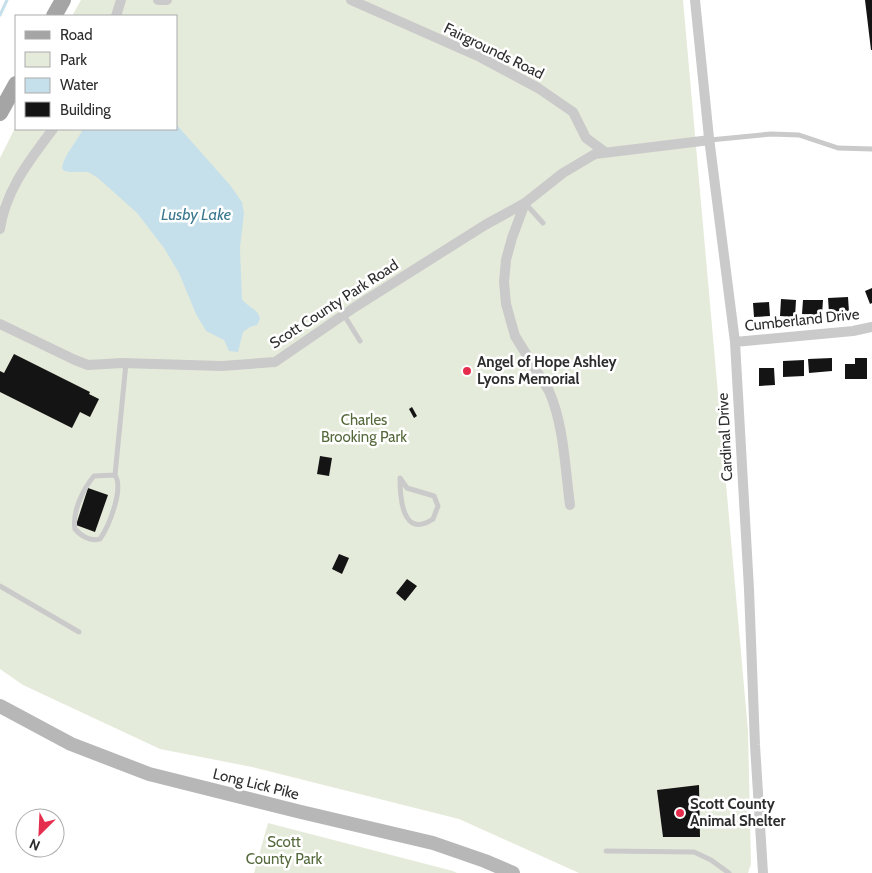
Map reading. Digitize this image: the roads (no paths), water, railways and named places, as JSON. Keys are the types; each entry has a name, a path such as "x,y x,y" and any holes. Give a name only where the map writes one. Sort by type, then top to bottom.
{"main road":[{"path":"55,15 63,0"},
{"path":"0,113 15,86"},
{"name":"Long Lick Pike","path":"0,706 71,744 148,774 433,843 512,873"}],"street":[{"path":"116,15 121,0"},
{"path":"158,0 167,0"},
{"name":"Fairgrounds Road","path":"351,0 498,66 538,88 574,113 586,138 604,152"},
{"name":"Cardinal Drive","path":"695,0 735,342 763,873"},
{"path":"0,229 7,199 13,186 52,130"},
{"path":"570,505 554,400 515,336 506,304 504,282 506,260 510,243 525,203 539,190 586,158 604,152 710,140"},
{"name":"Scott County Park Road","path":"0,324 88,365 213,366 275,362 344,314 485,225 525,203"},
{"name":"Cumberland Drive","path":"735,342 853,331 872,327"}],"lane":[{"path":"710,140 771,134 798,135 838,148 872,149"},
{"path":"525,203 543,224"},
{"path":"344,314 360,341"},
{"path":"115,475 94,476 82,495 73,520 75,528 84,537 96,541 100,540 113,513 118,488 118,481 115,475 126,364"},
{"path":"400,478 407,488 434,496 438,506 433,519 418,524 408,520 403,510 400,478"},
{"path":"0,586 79,632"},
{"path":"606,851 694,852 729,873"}],"water":[{"name":"Lusby Lake","path":"178,126 230,185 242,202 244,213 240,248 242,299 255,310 260,319 257,325 243,332 238,352 229,351 224,340 206,331 196,314 179,273 164,248 137,213 98,178 88,172 64,171 62,168 65,158 82,130 178,130"}],"waterway":[{"path":"0,15 7,0"}],"place":[{"name":"Angel of Hope Ashley Lyons Memorial","path":"467,371"},
{"name":"Scott County Animal Shelter","path":"680,813"}],"park label":[{"name":"Charles Brooking Park","path":"364,428"},
{"name":"Scott County Park","path":"284,850"}]}
